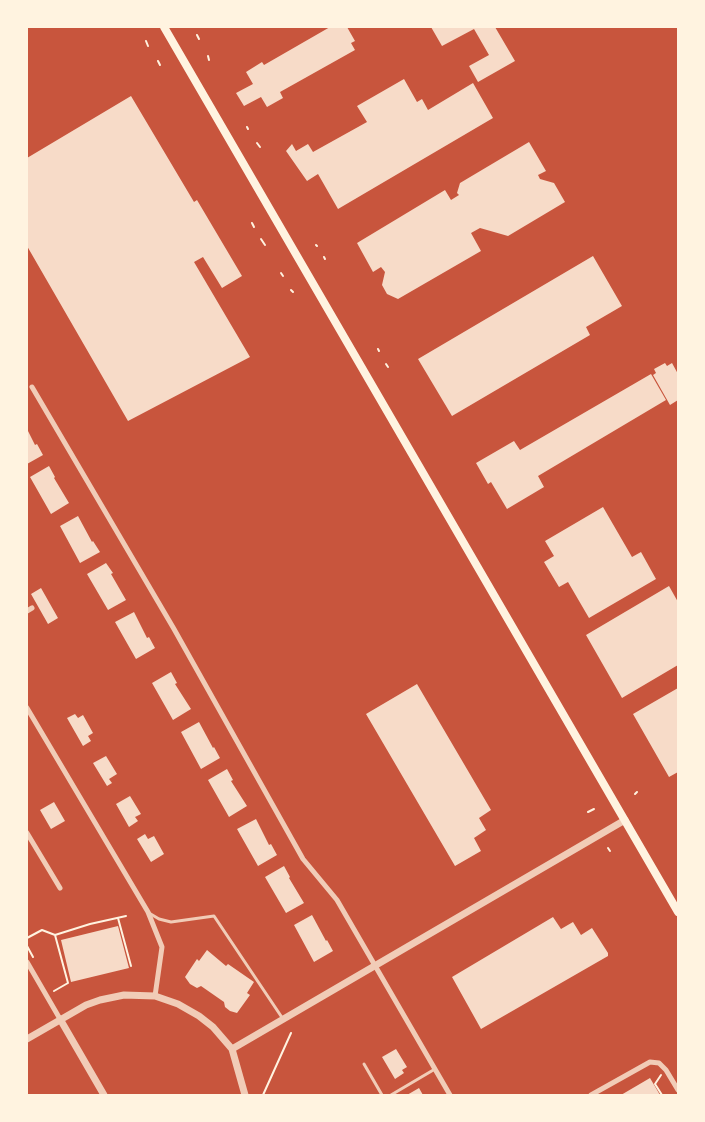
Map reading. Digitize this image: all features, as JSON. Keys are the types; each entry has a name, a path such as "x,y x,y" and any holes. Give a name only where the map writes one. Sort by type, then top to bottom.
{"main road":[{"path":"164,27 678,912"}],"street":[{"path":"32,387 171,624 303,859 337,900 450,1095"},
{"path":"27,708 148,912 162,947 155,996"},
{"path":"232,1049 625,820"},
{"path":"27,833 60,888"},
{"path":"27,962 104,1095"},
{"path":"27,1038 100,999 124,995 155,996 178,1004 213,1027 232,1049 245,1095"},
{"path":"591,1095 650,1062 659,1063 678,1090"}],"lane":[{"path":"148,912 159,919 171,922 214,916 284,1020"},
{"path":"364,1064 382,1095"},
{"path":"391,1095 435,1069"}],"path":[{"path":"146,41 148,46"},
{"path":"158,61 160,65"},
{"path":"257,143 260,147"},
{"path":"261,239 265,245"},
{"path":"588,812 594,809"},
{"path":"27,938 42,930 55,935 126,916"},
{"path":"118,918 131,966"},
{"path":"54,992 68,982 55,935"},
{"path":"263,1095 291,1033"}],"building":[{"path":"330,27 347,27 355,41 351,43 355,50 280,92 283,98 267,107 261,97 244,106 236,93 253,84 246,72 262,62 264,65"},
{"path":"431,27 495,27 515,61 478,82 469,66 489,55 474,29 442,46"},
{"path":"404,79 417,102 422,99 428,110 473,83 493,118 338,209 318,174 307,181 286,151 292,144 296,151 308,144 313,152 367,122 357,106"},
{"path":"131,96 194,202 197,200 242,276 222,288 203,257 194,262 250,357 128,421 27,246 27,158"},
{"path":"529,142 546,171 538,175 540,179 554,183 565,202 508,236 480,228 471,233 481,251 398,299 387,294 382,285 385,272 381,267 373,272 357,243 445,190 451,200 459,195 457,193 460,183"},
{"path":"593,256 622,306 586,327 590,335 452,416 418,359"},
{"path":"665,363 667,366 672,363 678,374 678,400 670,405 653,375 656,373 654,369"},
{"path":"651,374 666,400 538,476 544,487 507,509 491,482 488,484 476,463 514,441 520,450"},
{"path":"27,429 43,455 27,464"},
{"path":"49,466 69,503 51,514 30,477"},
{"path":"603,507 632,557 641,552 656,579 589,618 568,582 559,587 544,562 554,556 545,541"},
{"path":"78,516 100,552 80,563 60,526"},
{"path":"106,563 126,600 108,610 87,574"},
{"path":"669,586 678,602 678,665 622,698 586,635"},
{"path":"41,588 58,618 48,624 31,594"},
{"path":"134,612 147,638 149,637 155,648 136,659 115,622"},
{"path":"171,672 177,683 175,684 191,709 173,720 152,683"},
{"path":"417,684 491,810 479,818 486,830 474,838 481,851 455,866 366,714"},
{"path":"678,688 678,772 669,777 633,714"},
{"path":"75,714 78,718 83,715 93,733 88,736 91,741 83,746 67,718"},
{"path":"199,722 220,758 201,769 181,732"},
{"path":"106,756 117,774 109,779 112,783 107,786 93,763"},
{"path":"227,769 233,780 231,781 247,806 229,817 208,780"},
{"path":"130,796 141,814 135,817 138,821 129,827 116,804"},
{"path":"54,802 65,821 51,829 40,810"},
{"path":"256,819 269,845 271,844 277,855 258,866 237,829"},
{"path":"145,834 148,839 154,836 164,854 151,862 137,839"},
{"path":"284,866 304,903 286,913 265,877"},
{"path":"312,915 333,951 314,962 294,925"},
{"path":"553,917 561,929 573,922 581,935 592,928 608,956 481,1029 452,977"},
{"path":"118,926 129,968 71,982 61,940"},
{"path":"207,950 226,966 228,964 254,982 247,993 250,995 237,1013 230,1011 225,1007 224,1002 201,986 197,988 190,984 185,977 197,959 199,961"},
{"path":"396,1049 407,1067 402,1070 404,1073 395,1079 382,1057"},
{"path":"650,1078 660,1095 621,1095"},
{"path":"419,1088 423,1095 407,1095"}]}
